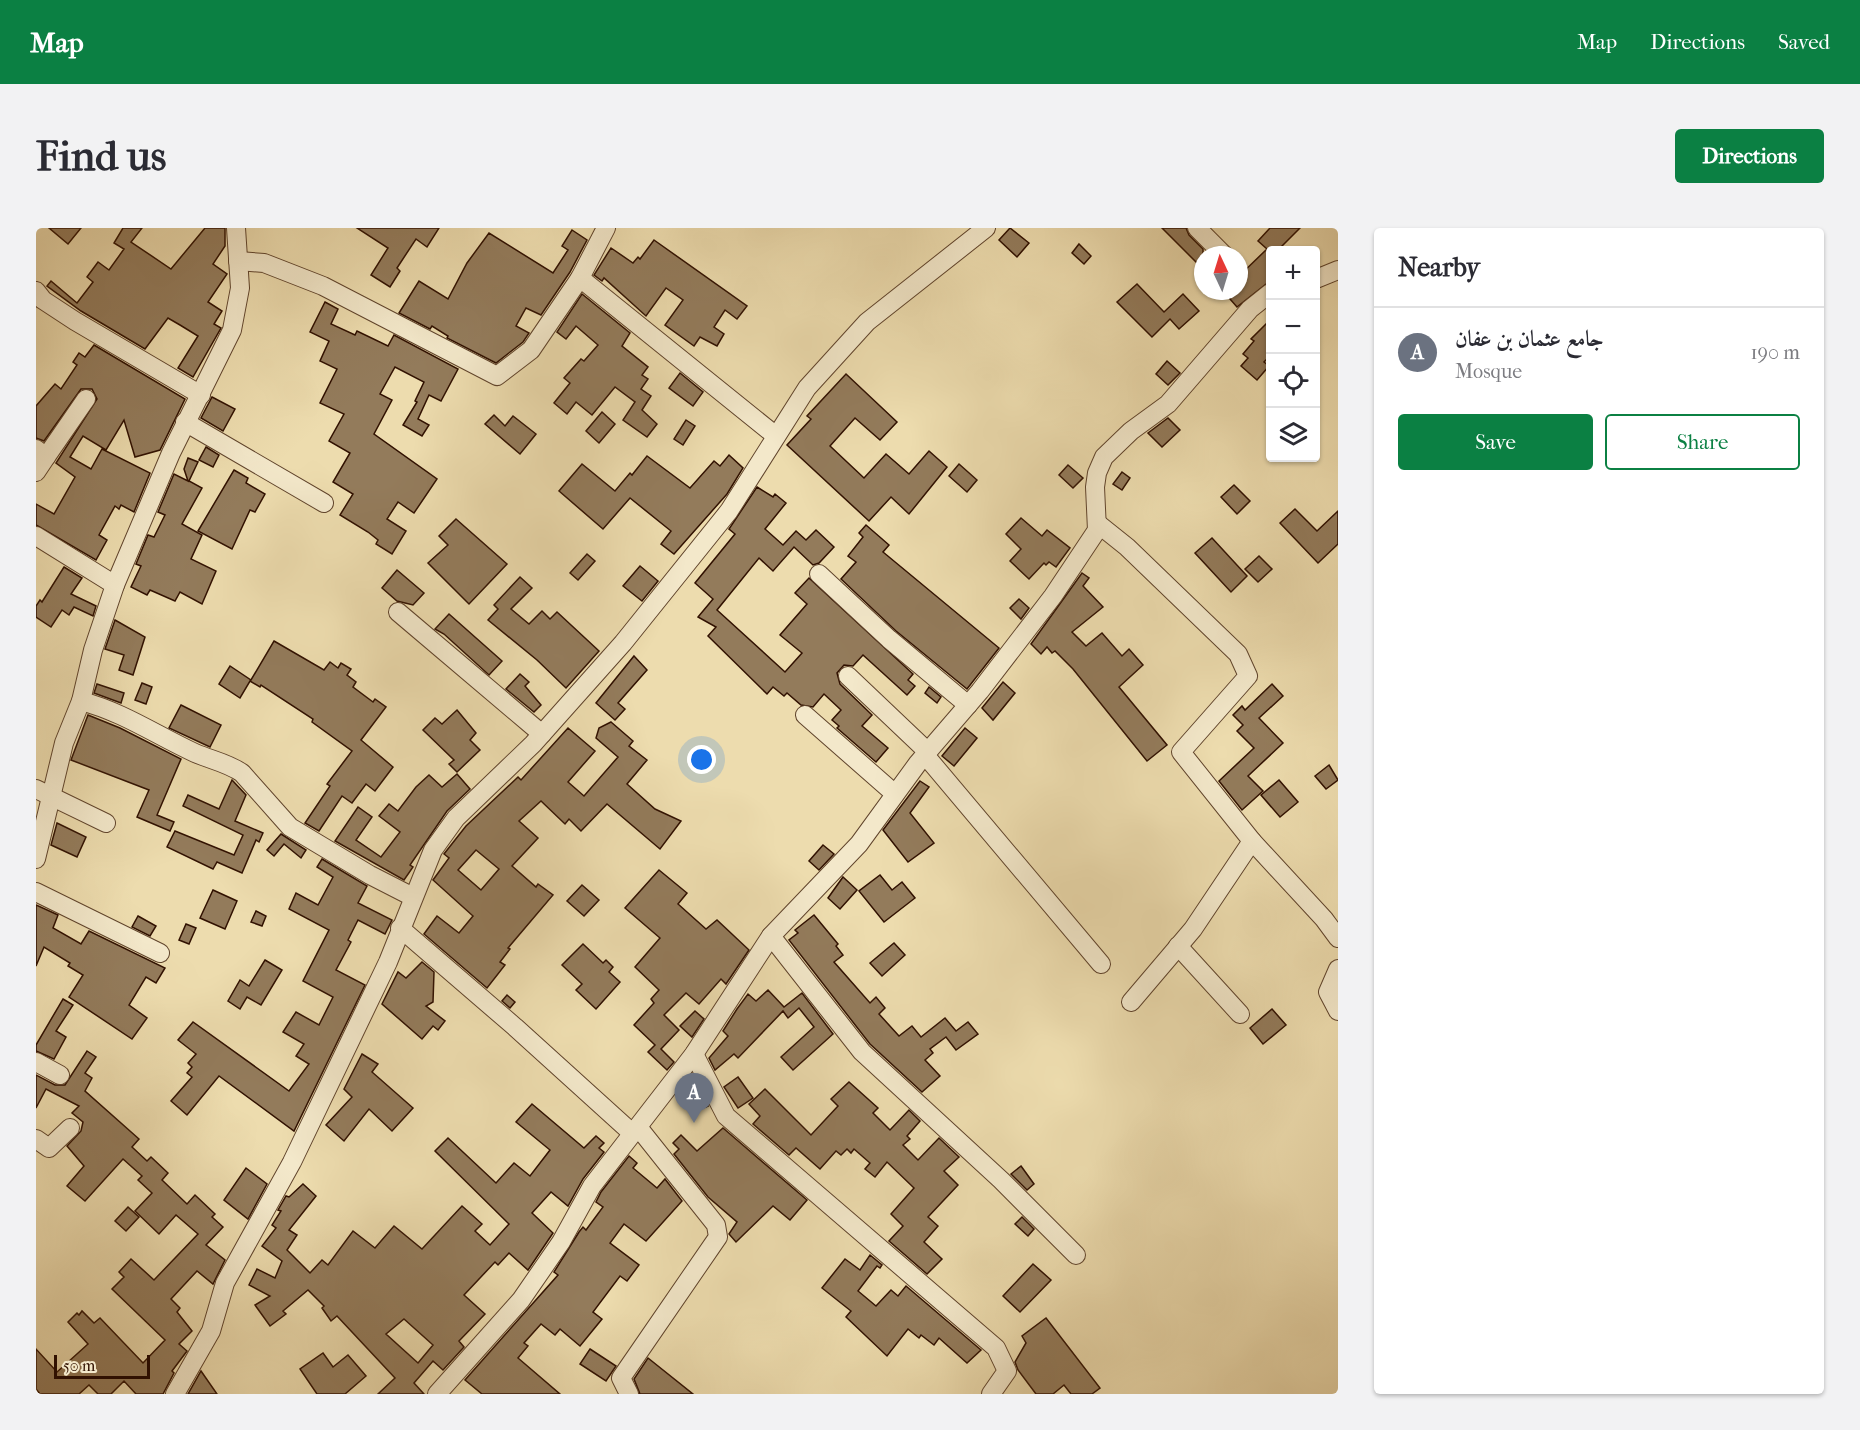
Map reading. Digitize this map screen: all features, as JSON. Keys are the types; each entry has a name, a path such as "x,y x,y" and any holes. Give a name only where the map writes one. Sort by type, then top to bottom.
{"street":[{"path":"36,860 44,793 81,701 93,650 115,585 185,422 232,330 240,288 236,228"},
{"path":"238,261 264,263 323,286 497,376 531,350 580,278 606,228"},
{"path":"175,1394 211,1331 225,1283 292,1162 388,962 433,850 456,818 542,734 623,644 729,511 807,388 867,322 986,228"},
{"path":"1197,228 1215,246"},
{"path":"1320,277 1338,270"},
{"path":"580,278 776,436"},
{"path":"36,291 43,300 75,321 201,394"},
{"path":"437,1394 521,1300 561,1242 592,1185 694,1054 771,936 859,843 926,753 968,705 1053,596 1097,530 1097,473 1104,457 1131,431 1168,404 1242,318 1266,297"},
{"path":"39,459 86,399"},
{"path":"185,422 324,503"},
{"path":"1097,523 1127,547 1238,654 1248,676 1181,752 1252,841 1324,919 1338,938"},
{"path":"36,536 115,585"},
{"path":"819,574 889,639 968,705"},
{"path":"398,612 542,734"},
{"path":"848,676 926,753 1101,964"},
{"path":"81,701 131,718 197,754 232,766 242,773 290,827 370,875 413,897"},
{"path":"805,715 895,794"},
{"path":"44,793 106,823"},
{"path":"1131,1002 1193,929 1252,841"},
{"path":"36,892 160,952"},
{"path":"400,928 635,1130 716,1225 718,1238 621,1378 629,1394"},
{"path":"771,936 862,1052 1001,1180 1076,1255"},
{"path":"1178,946 1240,1014"},
{"path":"1338,969 1328,992 1338,1011"},
{"path":"694,1054 726,1116 996,1348 1007,1371 991,1394"},
{"path":"36,1062 60,1075"},
{"path":"36,1139 50,1148 70,1128"}],"building":[{"path":"49,228 81,228 68,244"},
{"path":"123,228 142,228 131,242 171,269 205,228 225,228 225,246 213,264 227,274 208,302 222,311 214,324 221,328 193,377 178,368 198,336 168,318 145,349 81,311 47,286 51,281 77,303 93,282 87,277 98,262 109,270 124,249 114,243"},
{"path":"357,228 439,228 427,247 416,239 397,268 400,271 390,287 371,275 388,248"},
{"path":"1010,228 1029,243 1017,257 999,240"},
{"path":"1162,228 1186,228 1189,235 1200,246 1194,246 1194,260"},
{"path":"1270,228 1300,228 1282,246 1266,246 1266,248 1258,241"},
{"path":"572,230 587,240 570,272 541,315 526,308 516,326 529,333 523,342 496,363 447,338 448,336 432,326 430,329 399,313 419,281 448,299 467,263 489,233 553,273 568,250 562,246"},
{"path":"654,240 747,306 737,319 725,310 714,327 724,334 717,346 700,337 694,346 665,325 683,300 666,288 646,316 604,278 602,281 594,275 611,248 633,263 638,257 640,259"},
{"path":"1079,244 1091,256 1084,264 1072,253"},
{"path":"1266,250 1266,284 1248,298 1248,267"},
{"path":"1137,284 1164,312 1183,294 1199,311 1179,329 1170,319 1152,337 1117,302"},
{"path":"582,294 630,333 622,346 648,367 642,375 648,379 641,389 651,396 642,410 657,424 647,437 623,420 635,402 615,387 592,415 576,402 567,414 554,403 570,383 564,378 598,345 576,326 566,339 557,332"},
{"path":"1231,300 1246,300 1237,307"},
{"path":"325,302 338,309 331,324 355,335 357,331 388,346 394,335 458,369 441,401 429,395 418,419 429,425 422,436 403,425 417,402 415,401 424,382 395,367 380,394 392,400 374,434 437,479 414,513 398,502 387,519 406,531 392,554 376,544 378,540 368,532 340,515 353,494 333,482 350,453 329,441 344,414 320,403 337,369 320,361 329,341 310,332"},
{"path":"1266,324 1266,360 1264,362 1266,370 1257,380 1241,366 1248,358 1243,354 1254,341 1251,339"},
{"path":"94,345 185,399 160,450 135,457 124,420 106,450 83,436 70,457 91,469 102,449 150,473 134,512 121,505 119,509 115,506 99,535 107,540 96,560 36,525 36,504 54,514 75,477 56,463 97,399 92,389 81,389 44,441 36,438 36,406 55,384 61,389 77,365 73,362 79,353 85,357"},
{"path":"1167,361 1180,373 1168,385 1156,374"},
{"path":"680,373 703,392 693,406 669,388"},
{"path":"846,374 897,422 880,440 855,418 830,446 864,478 886,454 909,474 929,451 947,467 909,514 891,497 869,521 787,445 811,419 807,416"},
{"path":"212,397 235,409 223,431 201,418"},
{"path":"602,412 615,424 599,443 586,431"},
{"path":"494,415 505,426 513,416 536,434 520,454 485,424"},
{"path":"1168,418 1180,430 1162,447 1148,433"},
{"path":"686,420 695,426 683,445 674,439"},
{"path":"206,447 219,455 213,467 199,460"},
{"path":"729,455 743,468 727,494 674,554 661,544 671,531 630,498 603,529 559,491 582,464 615,491 647,456 690,488 714,461 720,466"},
{"path":"188,458 198,462 189,481 202,488 182,524 202,535 191,559 216,571 202,604 180,592 175,601 150,590 147,595 131,587 141,566 136,564 148,535 154,537 165,515 158,512 174,474 188,481 184,469"},
{"path":"959,464 977,480 967,492 949,476"},
{"path":"1068,465 1083,478 1073,488 1059,475"},
{"path":"234,470 248,478 246,483 265,494 255,512 250,510 232,549 198,531"},
{"path":"1122,472 1130,478 1122,490 1113,484"},
{"path":"1234,485 1250,501 1237,514 1221,497"},
{"path":"757,487 773,497 775,494 786,503 765,529 783,545 796,531 806,540 816,530 834,547 819,563 813,565 794,547 773,571 759,558 717,610 785,672 802,653 780,635 807,604 795,593 809,578 913,674 908,680 915,686 907,695 863,655 853,666 844,665 837,673 840,684 872,715 862,726 888,748 876,762 837,728 839,726 832,720 841,710 824,694 813,707 801,705 787,693 784,696 773,687 767,694 708,636 716,627 698,617 713,599 695,583 735,534 729,529"},
{"path":"1295,509 1317,531 1338,511 1338,544 1318,563 1280,523"},
{"path":"1021,518 1042,536 1047,530 1070,548 1056,567 1049,562 1046,565 1044,563 1029,579 1010,561 1021,549 1006,534"},
{"path":"456,519 507,564 469,604 428,563 448,545 439,536"},
{"path":"866,525 889,545 883,552 999,648 967,689 896,631 841,579 856,562 848,556 863,537 859,533"},
{"path":"1212,538 1247,576 1231,592 1195,553"},
{"path":"587,554 595,561 578,580 570,573"},
{"path":"1259,556 1272,569 1258,582 1245,569"},
{"path":"640,566 658,581 642,601 623,586"},
{"path":"64,567 82,578 71,594 96,606 93,616 74,607 69,615 62,610 51,627 36,617 36,606 40,600 42,602"},
{"path":"397,570 424,593 413,605 397,601 382,588"},
{"path":"1082,573 1089,578 1083,586 1103,607 1072,632 1086,646 1102,633 1122,656 1129,649 1143,665 1119,687 1167,745 1147,761 1073,669 1055,651 1052,653 1047,647 1041,654 1031,644"},
{"path":"520,577 532,588 511,609 529,624 542,611 550,619 557,612 599,651 566,688 537,660 488,620 498,609 494,605"},
{"path":"1019,599 1029,608 1021,619 1010,608"},
{"path":"449,614 502,661 489,675 444,634 435,629"},
{"path":"115,620 145,637 133,675 119,670 124,655 105,649"},
{"path":"274,641 324,670 330,662 338,668 341,663 351,669 347,675 356,682 353,687 373,702 375,699 386,707 361,740 393,767 375,791 366,784 352,803 342,796 319,831 305,823 330,786 327,784 352,751 312,722 313,719 261,685 260,687 250,681 240,698 219,684 230,666 251,680"},
{"path":"634,656 647,670 618,703 625,709 615,720 596,703"},
{"path":"520,674 529,682 525,686 541,705 534,712 506,689"},
{"path":"1003,682 1015,693 993,720 982,708"},
{"path":"142,683 152,687 146,704 135,700"},
{"path":"97,684 124,693 121,703 94,693"},
{"path":"1272,684 1283,696 1259,718 1283,743 1248,776 1263,791 1242,810 1219,781 1254,748 1237,731 1243,725 1233,715 1242,706 1245,710"},
{"path":"929,687 941,697 937,703 925,693"},
{"path":"181,705 221,725 210,747 169,728"},
{"path":"457,710 476,733 470,740 480,750 457,772 449,764 454,760 423,730 435,718 442,724"},
{"path":"88,715 120,728 181,759 157,815 174,822 170,831 137,817 149,790 71,760"},
{"path":"611,722 633,741 629,746 647,760 627,784 655,809 681,821 660,849 607,804 581,831 569,819 565,824 541,801 519,821 538,838 512,866 536,887 538,884 553,895 508,948 510,949 500,962 505,965 487,988 424,934 437,916 459,933 473,916 433,880 449,858 444,854 466,826 518,777 521,780 568,728 595,751 568,782 584,796 618,757 596,738 599,728","holes":["476,850 499,869 481,890 458,870"]},
{"path":"965,728 977,738 954,766 942,756"},
{"path":"1329,765 1338,780 1326,789 1315,776"},
{"path":"457,774 470,789 447,811 410,865 413,867 404,880 335,841 358,807 372,817 356,840 381,857 400,832 379,816 389,804 398,811 416,787 429,775 442,787"},
{"path":"232,780 246,795 235,821 263,833 259,842 256,840 242,873 217,862 213,869 167,847 175,831 234,855 243,835 183,806 188,795 219,809"},
{"path":"1279,780 1298,802 1280,817 1261,795"},
{"path":"920,781 929,787 910,813 934,843 908,862 883,830"},
{"path":"57,823 86,837 77,857 51,845"},
{"path":"281,834 306,850 301,858 284,844 274,856 267,850"},
{"path":"823,845 834,854 819,870 809,861"},
{"path":"322,859 367,886 358,903 392,920 385,934 358,920 348,940 351,942 336,970 365,985 294,1131 219,1076 187,1115 171,1101 192,1077 187,1073 192,1067 188,1063 196,1054 178,1040 193,1022 289,1091 309,1064 296,1056 304,1044 283,1032 296,1012 319,1025 333,997 303,981 329,930 289,909 296,893 318,905 333,877 317,867"},
{"path":"659,870 687,893 678,904 706,929 717,920 749,950 726,984 721,979 699,1004 686,993 664,1015 679,1030 661,1049 674,1062 667,1070 648,1052 655,1045 634,1025 654,1003 651,999 659,990 635,967 660,938 625,908"},
{"path":"880,875 892,890 902,882 915,898 884,922 859,891"},
{"path":"843,877 857,890 840,909 828,898"},
{"path":"582,885 599,900 584,916 567,901"},
{"path":"213,890 237,901 225,929 200,918"},
{"path":"36,905 58,915 53,928 81,944 89,931 165,968 156,983 146,977 129,1005 147,1018 132,1039 69,997 83,975 68,966 70,963 44,947 36,966"},
{"path":"256,911 266,916 262,926 251,922"},
{"path":"814,915 838,944 836,946 843,955 834,962 870,1003 876,997 885,1008 879,1014 899,1036 912,1026 921,1037 945,1018 956,1031 968,1022 978,1034 956,1050 946,1037 930,1049 933,1053 925,1060 940,1076 922,1092 870,1044 789,940 798,933 795,930"},
{"path":"138,916 156,926 150,936 132,927"},
{"path":"186,924 196,928 189,944 179,940"},
{"path":"894,943 905,955 882,976 870,963"},
{"path":"583,944 603,963 606,960 613,967 609,972 620,982 596,1009 576,990 582,984 562,965"},
{"path":"265,960 282,970 261,1005 247,997 240,1009 228,1001 240,980 249,986"},
{"path":"422,962 434,972 433,1002 426,1006 445,1021 438,1030 433,1026 422,1039 382,1004 398,972 406,978"},
{"path":"768,990 784,1007 802,993 833,1034 793,1070 781,1057 814,1027 799,1008 788,1018 783,1011 738,1058 734,1054 715,1070 709,1058 728,1036 723,1031 737,1009 748,994 756,1001"},
{"path":"507,995 515,1002 510,1008 502,1001"},
{"path":"63,999 73,1005 56,1031 66,1037 54,1059 36,1051 36,1045"},
{"path":"1272,1009 1286,1025 1263,1044 1250,1028"},
{"path":"695,1011 704,1019 692,1037 680,1026"},
{"path":"87,1051 96,1057 85,1073 92,1078 85,1091 139,1139 132,1147 147,1161 151,1157 168,1173 162,1180 187,1204 195,1195 215,1214 212,1217 223,1227 206,1245 225,1260 213,1284 197,1271 171,1299 180,1308 177,1312 192,1331 179,1344 187,1351 172,1371 174,1373 163,1394 136,1394 124,1381 111,1394 98,1394 89,1385 79,1394 40,1394 36,1389 36,1349 57,1372 88,1344 68,1322 82,1311 94,1323 100,1318 143,1363 165,1340 112,1289 124,1277 119,1272 131,1259 154,1280 198,1234 176,1215 159,1234 135,1211 152,1193 138,1180 142,1176 123,1159 85,1201 67,1186 84,1166 67,1146 81,1131 83,1122 72,1113 79,1106 46,1089 36,1108 36,1075 55,1085 65,1085"},
{"path":"362,1054 378,1064 372,1072 413,1108 392,1131 369,1109 344,1141 326,1125 352,1097 344,1089"},
{"path":"738,1077 753,1098 738,1108 724,1087"},
{"path":"849,1082 878,1108 873,1113 890,1130 909,1110 920,1121 907,1136 910,1139 903,1145 918,1160 939,1138 959,1157 944,1171 958,1185 928,1217 938,1226 924,1242 942,1259 927,1274 889,1241 903,1226 891,1214 914,1188 887,1162 875,1177 865,1169 870,1163 854,1149 851,1153 847,1149 841,1155 836,1151 820,1169 796,1148 789,1155 753,1124 760,1116 749,1104 765,1089 811,1135 838,1106 831,1099"},
{"path":"705,1100 708,1106 696,1111 694,1108"},
{"path":"532,1104 584,1148 596,1136 604,1143 599,1148 604,1152 583,1179 568,1206 551,1192 532,1213 553,1233 528,1270 509,1253 498,1265 495,1262 464,1295 485,1314 459,1341 464,1347 443,1370 433,1361 414,1383 424,1394 378,1394 395,1378 337,1316 331,1321 322,1308 324,1306 308,1290 283,1311 286,1314 270,1326 255,1305 270,1296 249,1285 257,1269 275,1278 282,1261 262,1246 276,1228 272,1225 281,1211 278,1210 286,1196 289,1197 303,1184 316,1196 289,1230 297,1235 287,1250 310,1273 322,1260 328,1265 353,1231 375,1248 394,1226 422,1249 462,1206 482,1224 475,1231 490,1245 509,1224 435,1151 448,1138 496,1183 514,1163 530,1176 550,1150 516,1122","holes":["404,1319 433,1345 418,1363 386,1334"]},
{"path":"723,1128 807,1200 790,1220 773,1206 736,1242 729,1234 737,1222 708,1197 674,1154 679,1149 673,1143 681,1135 697,1151"},
{"path":"629,1156 637,1163 633,1168 657,1188 665,1179 682,1201 646,1241 624,1224 610,1243 639,1265 627,1281 620,1276 593,1312 602,1319 580,1346 560,1329 555,1335 541,1324 524,1343 528,1346 518,1358 560,1394 482,1394 465,1380 558,1275 554,1272 579,1232 583,1227 586,1230 603,1207 596,1202 601,1192"},
{"path":"1021,1166 1034,1184 1027,1190 1011,1174"},
{"path":"246,1168 267,1184 248,1219 224,1200"},
{"path":"128,1207 139,1217 126,1231 115,1221"},
{"path":"1022,1217 1034,1229 1028,1236 1015,1224"},
{"path":"870,1255 882,1265 880,1268 877,1266 858,1291 876,1306 891,1290 898,1296 906,1286 981,1350 967,1363 939,1338 934,1345 921,1335 919,1338 908,1329 887,1356 846,1317 851,1311 822,1288 845,1259 860,1270"},
{"path":"1033,1264 1051,1280 1020,1312 1003,1296"},
{"path":"1046,1318 1100,1388 1092,1394 1071,1394 1064,1385 1053,1394 1036,1394 1018,1370 1015,1362 1026,1343 1022,1336"},
{"path":"590,1349 616,1366 606,1381 580,1364"},
{"path":"323,1353 333,1367 348,1355 366,1376 345,1394 317,1394 300,1369"},
{"path":"648,1358 693,1394 640,1394 634,1379"},
{"path":"201,1371 217,1394 188,1394"}],"place":[{"name":"جامع عثمان بن عفان","path":"694,1123"}]}
